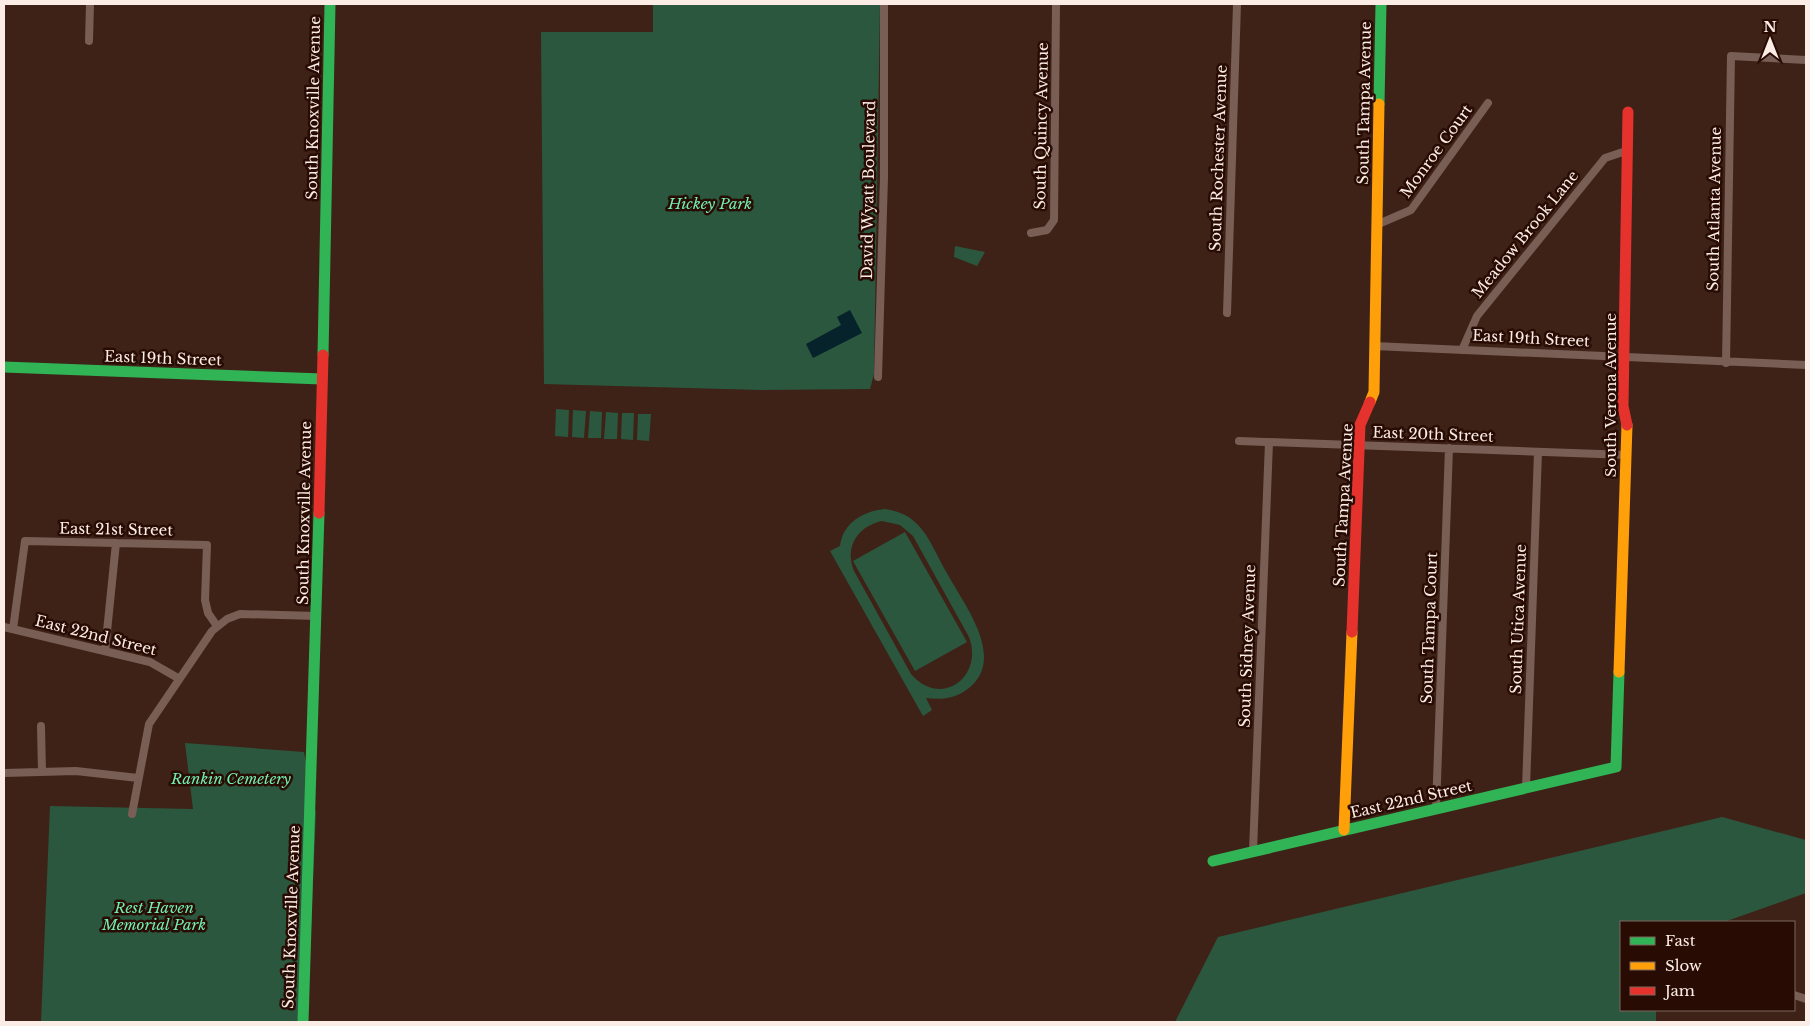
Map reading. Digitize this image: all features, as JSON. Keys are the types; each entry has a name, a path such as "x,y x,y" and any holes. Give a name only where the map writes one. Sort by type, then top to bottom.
{"street":[{"path":"89,41 90,4"},
{"name":"South Knoxville Avenue","path":"302,1022 317,616 330,4"},
{"name":"David Wyatt Boulevard","path":"878,377 884,178 884,4"},
{"name":"South Quincy Avenue","path":"1031,233 1047,230 1054,220 1056,4"},
{"name":"South Rochester Avenue","path":"1227,313 1236,4"},
{"name":"South Tampa Avenue","path":"1344,830 1360,425 1374,392 1381,4"},
{"name":"South Atlanta Avenue","path":"1726,363 1731,56 1806,60"},
{"name":"Monroe Court","path":"1376,225 1411,210 1488,103"},
{"name":"South Verona Avenue","path":"1616,767 1628,428 1623,406 1628,112"},
{"name":"Meadow Brook Lane","path":"1462,350 1477,316 1605,158 1626,151"},
{"name":"East 19th Street","path":"1374,346 1726,363 1806,365"},
{"name":"East 19th Street","path":"4,367 322,379"},
{"name":"East 20th Street","path":"1239,441 1627,455"},
{"name":"South Sidney Avenue","path":"1253,851 1269,442"},
{"name":"South Tampa Court","path":"1436,808 1448,448"},
{"name":"South Utica Avenue","path":"1526,788 1538,452"},
{"name":"East 21st Street","path":"13,629 25,541 207,545 206,600 208,613 217,626"},
{"path":"105,651 116,543"},
{"path":"132,814 149,724 206,637 227,619 247,613 317,616"},
{"name":"East 22nd Street","path":"4,627 150,662 178,678"},
{"path":"41,726 42,772"},
{"name":"East 22nd Street","path":"1213,860 1616,767"},
{"path":"4,773 76,771 138,778"}],"green space":[{"name":"Hickey Park","path":"653,4 880,4 874,374 870,389 761,390 544,384 541,32 653,32"},
{"path":"955,246 985,252 977,266 954,257"},
{"path":"556,409 569,410 568,437 555,436"},
{"path":"573,410 586,411 584,438 572,437"},
{"path":"590,411 602,412 601,438 588,438"},
{"path":"606,412 618,413 617,439 604,439"},
{"path":"622,413 634,413 633,440 621,439"},
{"path":"638,414 651,414 649,441 637,440"},
{"path":"885,509 902,513 921,528 972,616 983,647 984,662 979,676 969,688 948,698 926,698 932,710 923,716 830,551 840,546 845,530 850,524 862,515","holes":["882,521 900,525 913,536 969,637 972,652 970,665 965,676 957,684 946,688 935,689 923,684 911,674 854,571 851,562 852,546 855,539 866,528"]},
{"path":"905,532 967,642 915,671 853,561"},
{"name":"Rest Haven Memorial Park","path":"185,743 304,752 316,813 307,1022 41,1022 50,806 193,809"},
{"path":"1722,817 1806,840 1806,893 1727,921 1620,921 1620,1011 1656,1011 1656,1022 1175,1022 1218,937"}],"water":[{"path":"850,310 862,333 813,358 806,344 841,325 837,317"}],"traffic: fast":[{"path":"323,355 330,4"},
{"path":"1379,104 1381,4"},
{"path":"4,367 322,379"},
{"path":"303,1022 319,513"},
{"path":"1213,861 1616,767 1619,672"}],"traffic: slow":[{"path":"1370,402 1374,392 1379,104"},
{"path":"1619,672 1627,425"},
{"path":"1344,830 1352,632"}],"traffic: jam":[{"path":"1627,425 1623,406 1628,112"},
{"path":"319,513 323,355"},
{"path":"1352,632 1360,425 1370,402"}],"park label":[{"name":"Rankin Cemetery","path":"231,778"}]}
